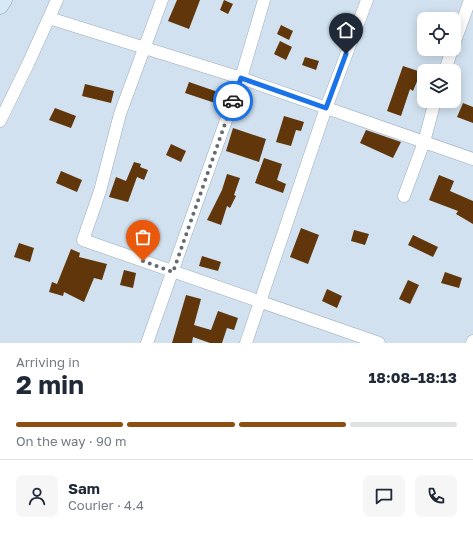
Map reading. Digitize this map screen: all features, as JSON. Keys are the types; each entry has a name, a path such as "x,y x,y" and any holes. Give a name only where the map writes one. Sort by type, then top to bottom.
{"main road":[{"path":"0,6 4,0"}],"street":[{"path":"0,121 57,0"},
{"path":"162,0 146,48 120,114 100,191 83,240 379,343"},
{"path":"147,343 241,78 264,0"},
{"path":"246,343 326,108 367,0"},
{"path":"461,25 470,0"},
{"path":"49,18 241,78 473,159"},
{"path":"404,196 424,142 433,108"}],"building":[{"path":"177,0 200,0 189,29 168,21"},
{"path":"224,0 233,4 228,14 220,10"},
{"path":"281,25 293,31 289,40 277,34"},
{"path":"280,41 292,47 286,60 274,54"},
{"path":"305,57 319,61 316,70 302,65"},
{"path":"403,66 417,71 417,82 413,91 410,89 401,116 387,111"},
{"path":"189,82 218,92 215,103 185,93"},
{"path":"85,84 114,91 111,103 82,96"},
{"path":"463,103 473,107 473,123 457,117"},
{"path":"55,108 76,116 71,128 49,120"},
{"path":"284,116 304,122 301,131 296,130 291,146 276,142"},
{"path":"233,128 266,139 259,162 226,151"},
{"path":"366,130 401,142 393,158 360,143"},
{"path":"171,144 186,151 181,162 166,155"},
{"path":"264,158 282,164 277,180 286,184 283,193 255,183"},
{"path":"134,162 141,164 140,167 148,170 144,180 137,177 128,202 109,197 116,177 126,181"},
{"path":"61,171 82,180 77,192 56,183"},
{"path":"227,174 240,178 234,195 236,196 230,208 227,206 221,225 207,220 222,190"},
{"path":"439,175 454,181 450,191 473,201 473,224 456,214 458,211 429,200"},
{"path":"301,228 319,235 308,264 290,257"},
{"path":"354,230 369,234 365,245 351,241"},
{"path":"413,235 438,247 433,257 408,245"},
{"path":"19,243 34,248 30,262 14,257"},
{"path":"71,249 80,253 79,257 107,264 102,280 94,278 84,302 64,292 63,296 49,292 52,282 57,284"},
{"path":"202,256 221,262 218,271 199,266"},
{"path":"124,270 136,273 133,288 120,285"},
{"path":"445,272 462,278 459,288 441,283"},
{"path":"408,280 419,285 410,304 399,299"},
{"path":"327,289 342,296 337,308 322,301"},
{"path":"186,295 201,299 194,325 211,330 218,311 238,318 234,330 227,328 222,343 210,343 193,337 192,343 172,343"}],"way so far":[{"path":"143,261 173,272 233,101"}],"route":[{"path":"233,101 241,78 326,108 346,54"}]}
